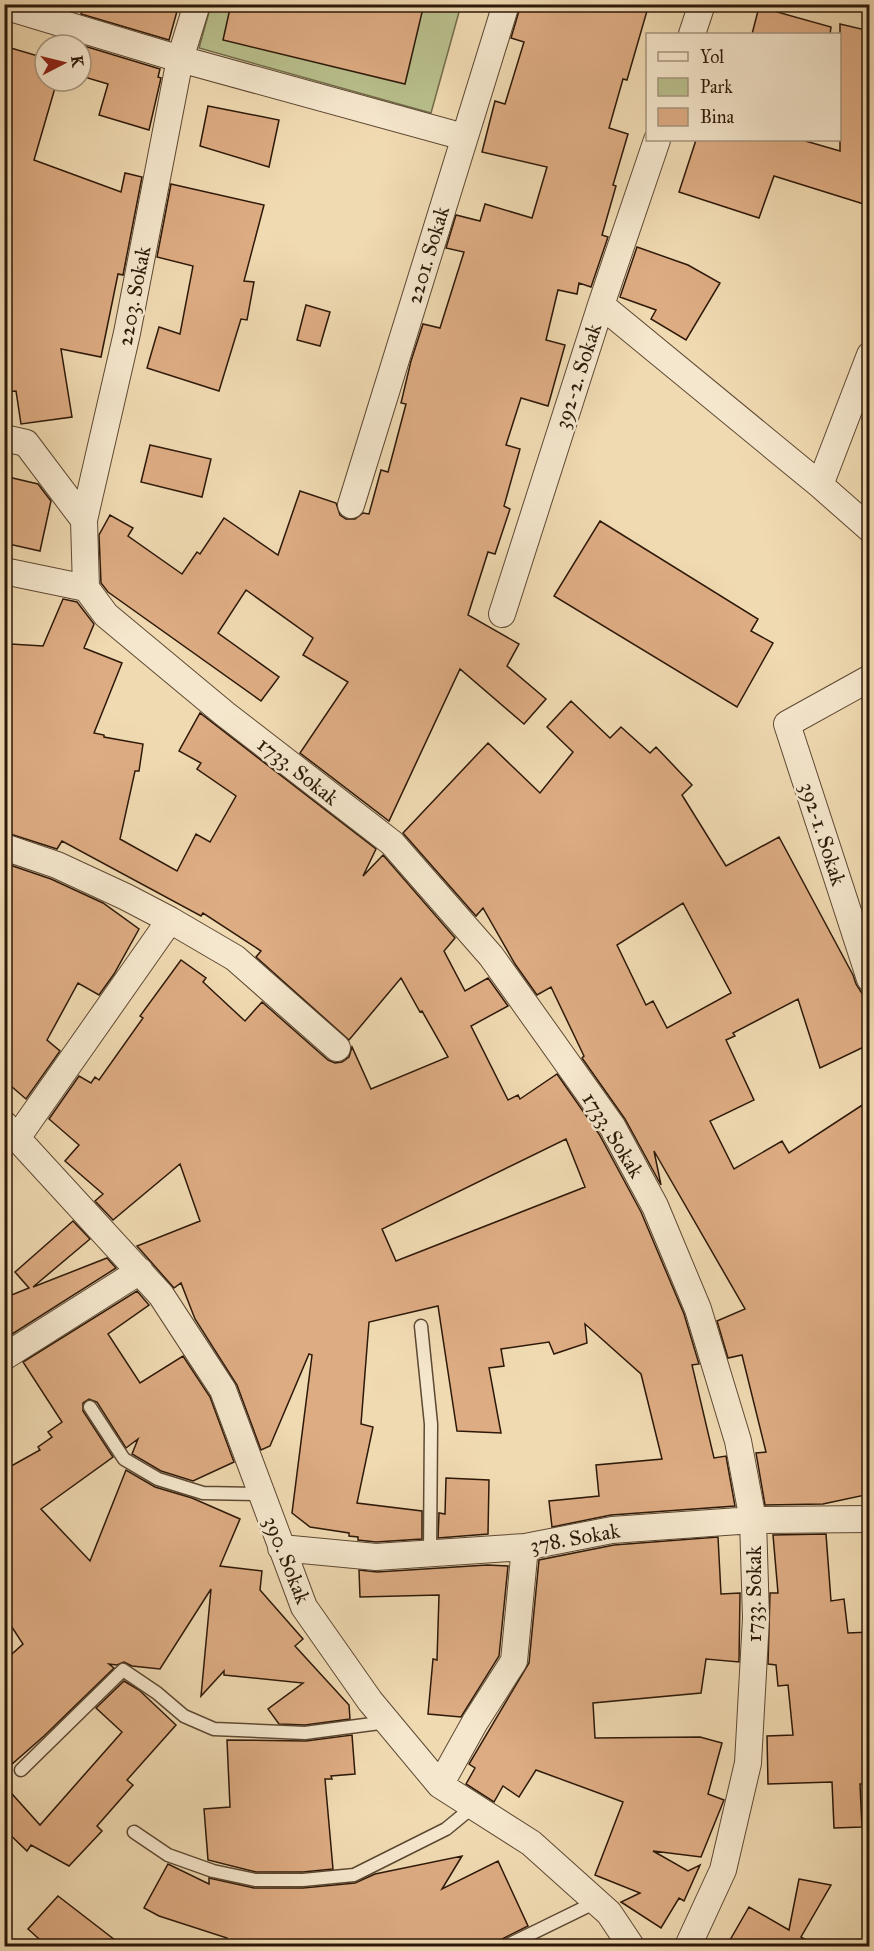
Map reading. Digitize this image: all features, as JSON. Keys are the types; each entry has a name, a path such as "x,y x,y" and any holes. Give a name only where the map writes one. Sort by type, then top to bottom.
{"street":[{"name":"2203. Sokak","path":"86,588 84,520 127,333 180,59 197,4"},
{"name":"2201. Sokak","path":"351,505 506,4"},
{"path":"692,33 702,4"},
{"path":"4,6 180,59 464,137"},
{"name":"392-2. Sokak","path":"502,614 601,305 657,141"},
{"path":"601,305 820,485 870,529"},
{"path":"820,485 870,355"},
{"path":"4,438 26,443 84,520"},
{"path":"4,571 86,588"},
{"name":"1733. Sokak","path":"86,588 106,615 225,714 392,843 490,956 612,1126 655,1206 698,1309 738,1441 753,1520 756,1618 748,1763 723,1869 688,1947"},
{"name":"392-1. Sokak","path":"870,678 787,724 870,979"},
{"path":"4,847 57,865 171,920 234,958 337,1048"},
{"path":"11,1131 171,920"},
{"name":"390. Sokak","path":"11,1131 161,1295 223,1390 304,1607 370,1701 440,1785 531,1842 609,1913 631,1947"},
{"path":"4,1358 140,1271"},
{"name":"378. Sokak","path":"281,1548 376,1557 525,1547 612,1530 753,1520 870,1519"},
{"path":"440,1785 474,1722 514,1661 525,1547"}],"lane":[{"path":"422,1326 431,1424 430,1553"},
{"path":"90,1407 124,1458 158,1479 203,1493 261,1494"},
{"path":"21,1770 123,1670 158,1693 184,1716 214,1729 305,1733 387,1722"},
{"path":"134,1832 168,1855 213,1871 255,1880 303,1880 354,1875 446,1829 474,1806"},
{"path":"506,1947 596,1902"}],"green space":[{"path":"211,5 461,5 431,113 199,48"}],"building":[{"path":"84,4 179,4 169,40 81,14"},
{"path":"231,4 424,4 405,84 223,40"},
{"path":"521,4 649,4 627,80 623,79 609,128 628,134 613,185 616,186 602,235 608,237 591,287 579,283 577,294 558,290 546,340 565,345 548,406 521,398 506,445 520,449 504,506 510,509 495,554 488,552 468,615 519,644 507,666 546,699 524,724 460,669 389,821 300,753 348,682 303,655 313,638 246,590 218,633 279,677 261,701 108,592 101,583 99,535 110,515 133,528 128,536 182,574 197,552 200,554 224,518 278,555 300,491 336,503 340,515 346,519 355,519 363,513 369,514 381,470 388,472 406,404 401,403 423,324 440,328 464,252 446,248 456,215 480,221 485,204 532,218 547,167 482,152 495,101 505,104 524,42 511,38"},
{"path":"759,7 831,27 830,33 752,33"},
{"path":"840,24 870,31 870,206 774,176 759,218 679,192 696,141 805,141 840,151"},
{"path":"4,46 33,54 33,93 54,93 34,160 121,192 125,173 142,177 123,275 118,274 101,357 61,349 72,417 21,424 16,391 4,392"},
{"path":"93,49 160,69 158,77 161,78 149,130 99,115 108,84 93,80"},
{"path":"208,106 279,120 269,167 200,146"},
{"path":"171,184 264,205 244,281 254,282 247,320 241,319 219,391 147,368 159,327 180,334 193,266 157,257"},
{"path":"637,247 688,265 720,283 686,340 651,319 656,310 620,297"},
{"path":"306,305 330,312 320,346 297,340"},
{"path":"150,445 211,459 202,497 141,482"},
{"path":"4,476 38,484 51,501 40,551 4,543"},
{"path":"600,521 758,619 751,631 773,643 737,707 554,596"},
{"path":"63,599 77,602 94,624 84,648 122,663 94,733 143,744 139,771 135,771 120,839 177,871 196,834 210,842 236,796 197,769 201,763 179,751 200,713 376,849 363,876 383,855 455,938 444,951 465,991 488,978 508,1006 471,1026 508,1100 518,1095 520,1099 557,1074 599,1134 641,1212 684,1314 699,1364 692,1365 714,1458 726,1456 735,1506 611,1515 552,1527 549,1501 599,1496 596,1465 662,1459 641,1374 585,1324 587,1343 554,1354 549,1342 501,1349 504,1366 489,1368 501,1433 457,1431 438,1306 369,1322 361,1424 373,1427 357,1503 422,1511 422,1539 376,1542 358,1540 358,1537 349,1536 349,1533 310,1527 292,1513 312,1355 309,1354 270,1446 261,1450 237,1385 195,1319 181,1283 174,1288 137,1246 200,1221 180,1164 113,1220 95,1201 103,1194 65,1161 79,1145 49,1119 79,1076 91,1083 95,1077 99,1080 143,1018 140,1016 181,960 206,978 203,982 245,1021 262,1002 328,1060 335,1063 342,1062 349,1057 352,1047 371,1089 448,1057 401,978 349,1040 256,957 261,951 203,913 201,916 62,841 57,849 4,832 4,648 11,648 11,644 43,646","holes":["566,1139 585,1187 396,1261 382,1229"]},
{"path":"571,701 610,738 621,727 650,753 656,747 692,785 682,795 726,866 779,837 856,984 870,1006 870,1044 820,1068 798,999 733,1033 735,1036 726,1040 754,1100 710,1121 734,1169 782,1141 789,1153 870,1100 870,1494 823,1504 765,1505 756,1453 766,1452 742,1355 728,1358 717,1321 745,1309 654,1151 661,1185 625,1119 582,1058 584,1056 551,987 537,995 515,964 483,908 476,916 403,833 488,743 540,793 573,752 547,727","holes":["683,903 731,993 667,1028 653,1001 646,1005 617,945"]},
{"path":"4,863 51,879 103,903 139,929 114,974 99,995 78,983 47,1040 60,1051 26,1099 4,1080"},
{"path":"73,1221 90,1239 33,1287 107,1258 116,1268 9,1336 4,1330 4,1298 29,1288 15,1272"},
{"path":"137,1291 149,1305 108,1334 140,1383 183,1356 210,1397 234,1462 193,1481 161,1471 132,1454 138,1439 126,1448 97,1402 89,1399 83,1403 83,1411 113,1457 41,1509 90,1561 126,1470 155,1487 192,1498 240,1519 220,1566 262,1571 260,1590 303,1639 295,1646 349,1705 350,1719 305,1725 279,1724 268,1709 303,1683 224,1675 224,1671 201,1696 211,1589 160,1669 132,1666 124,1662 117,1665 109,1664 114,1668 4,1771 4,1661 23,1644 4,1615 4,1470 40,1450 38,1447 52,1437 48,1432 62,1422 23,1362"},
{"path":"446,1478 489,1480 488,1534 438,1538 439,1513 445,1514"},
{"path":"826,1534 831,1601 844,1599 848,1633 870,1632 870,1784 860,1784 862,1827 834,1828 832,1782 768,1784 767,1736 793,1735 788,1685 778,1686 776,1665 768,1664 770,1593 778,1593 773,1535"},
{"path":"718,1537 721,1594 740,1593 739,1662 706,1659 701,1693 593,1703 595,1738 700,1737 722,1743 708,1794 724,1800 701,1857 653,1851 688,1871 700,1865 684,1901 679,1898 661,1928 621,1902 640,1893 595,1875 623,1802 536,1770 519,1797 503,1786 494,1802 466,1784 475,1768 469,1764 529,1663 539,1560 614,1545"},
{"path":"487,1565 508,1566 499,1656 461,1717 428,1714 433,1659 437,1660 439,1595 360,1597 359,1570 377,1572"},
{"path":"124,1681 139,1690 176,1725 127,1780 133,1785 97,1826 102,1831 69,1866 31,1845 27,1851 4,1829 4,1785 40,1825 122,1732 96,1708"},
{"path":"352,1735 355,1774 331,1776 332,1779 325,1779 333,1869 303,1872 256,1872 208,1860 204,1809 230,1807 227,1740 306,1741"},
{"path":"462,1856 442,1889 498,1861 528,1926 502,1939 498,1947 405,1947 404,1941 338,1947 226,1947 227,1938 159,1916 144,1908 168,1864 209,1884 209,1878 254,1888 303,1888 355,1883 375,1874"},
{"path":"799,1879 831,1885 801,1937 817,1947 726,1947 749,1907 789,1930"},
{"path":"58,1896 124,1947 48,1947 28,1929"}]}
